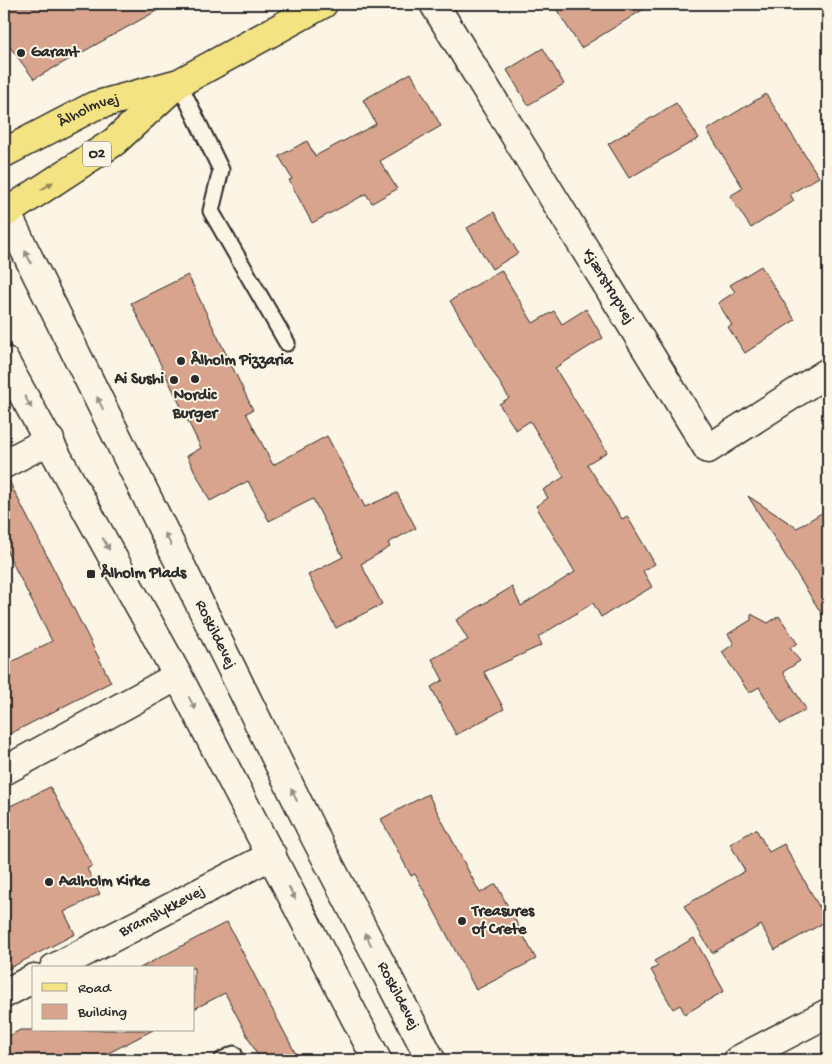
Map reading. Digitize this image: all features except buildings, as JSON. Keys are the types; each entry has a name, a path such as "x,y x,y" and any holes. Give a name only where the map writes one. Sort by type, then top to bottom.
{"main road":[{"name":"Ålholmvej","path":"4,153 94,106 179,82 323,4"},
{"name":"Ålholmvej","path":"5,211 114,142 179,82"}],"street":[{"name":"Kjærstrupvej","path":"434,4 708,449 828,372"},
{"name":"Roskildevej","path":"5,211 314,835 431,1060"},
{"path":"4,360 50,440 178,676 377,1060"},
{"path":"4,464 50,440"},
{"path":"4,771 178,676"},
{"name":"Bramslykkevej","path":"58,966 272,855"},
{"path":"4,994 32,979"},
{"path":"738,1060 828,1013"}],"lane":[{"path":"179,82 221,170 211,211 287,343"}],"place":[{"name":"Garant","path":"21,53"},
{"name":"Ålholm Pizzaria","path":"181,361"},
{"name":"Nordic Burger","path":"195,379"},
{"name":"Ai Sushi","path":"174,380"},
{"name":"Ålholm Plads","path":"91,574"},
{"name":"Aalholm Kirke","path":"49,882"},
{"name":"Treasures of Crete","path":"462,921"}]}
